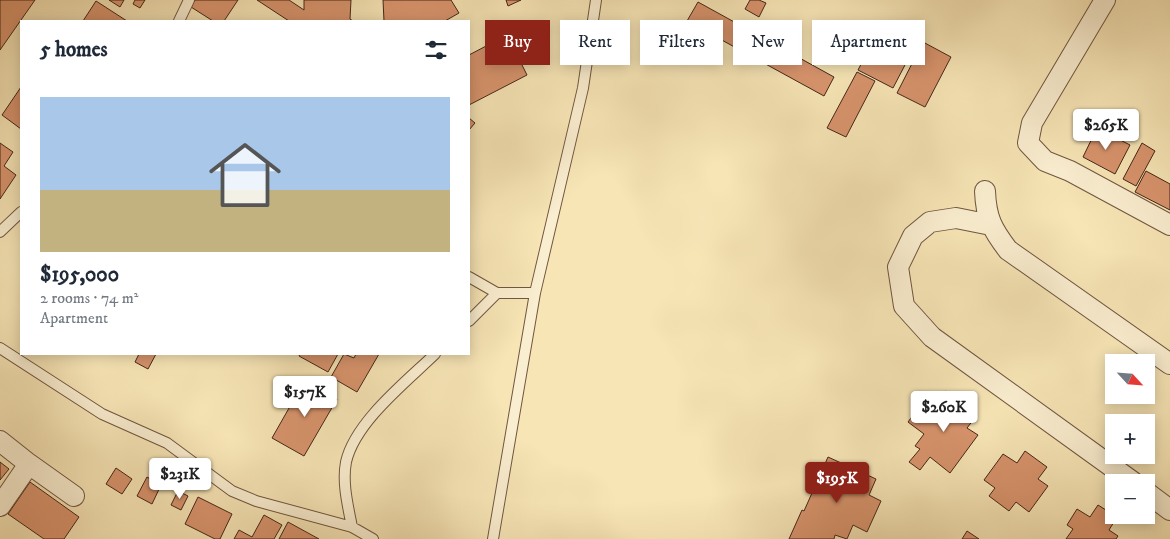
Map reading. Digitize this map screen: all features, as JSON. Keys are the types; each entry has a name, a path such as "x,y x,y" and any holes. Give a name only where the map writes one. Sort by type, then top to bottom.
{"street":[{"path":"1105,0 1032,123 1028,143 1045,160 1070,171 1170,225"},
{"path":"984,191 991,225 1008,250 1170,364"},
{"path":"991,225 956,218 930,222 913,236 898,268 904,306 932,337 1122,474"},
{"path":"0,441 74,496"},
{"path":"0,506 29,464"},
{"path":"1155,499 1170,510"}],"lane":[{"path":"179,20 189,0"},
{"path":"492,539 535,293 583,88 596,0"},
{"path":"0,232 20,213"},
{"path":"470,278 496,293 535,293"},
{"path":"470,319 496,293"},
{"path":"0,348 102,414 167,443 232,491 256,501 352,527 373,539"},
{"path":"352,527 345,486 346,462 354,439 371,416 434,355"}],"building":[{"path":"0,0 35,0 20,20 0,50"},
{"path":"109,0 124,0 120,7"},
{"path":"135,0 145,0 140,8 133,4"},
{"path":"195,0 238,0 225,20 211,20 191,7"},
{"path":"257,0 289,0 304,10 304,0 351,0 352,20 287,20"},
{"path":"383,0 451,0 459,13 447,20 384,20"},
{"path":"506,0 521,0 508,6"},
{"path":"750,0 759,0 766,3 759,17 745,9"},
{"path":"96,1 125,20 84,20"},
{"path":"698,2 733,21 733,46 723,41 723,20 688,20"},
{"path":"925,43 951,57 925,107 897,93 911,65 925,65"},
{"path":"485,47 485,65 522,65 527,75 470,104 470,54"},
{"path":"802,59 834,77 824,96 767,65 802,65"},
{"path":"861,65 905,65 893,88 858,70"},
{"path":"857,72 875,81 846,137 827,128"},
{"path":"20,88 20,128 2,115"},
{"path":"470,119 475,123 470,129"},
{"path":"1097,128 1130,145 1115,174 1083,157"},
{"path":"0,143 13,152 4,166 16,175 0,199"},
{"path":"1142,143 1155,151 1136,186 1123,179"},
{"path":"1146,171 1170,184 1170,210 1135,192"},
{"path":"138,355 155,355 148,369 135,362"},
{"path":"300,355 337,355 328,372"},
{"path":"343,355 354,358 356,355 378,355 357,392 331,377"},
{"path":"305,380 337,399 304,456 272,438"},
{"path":"945,391 977,415 967,428 978,435 950,473 930,457 920,470 909,462 920,449 915,446 924,434 908,422 916,411 925,418"},
{"path":"1025,451 1047,467 1038,479 1048,486 1029,512 1016,502 1009,511 989,496 995,488 984,480 1003,454 1017,463"},
{"path":"828,457 876,479 869,495 881,501 867,532 853,525 847,539 835,535 834,539 789,539 802,510 804,511"},
{"path":"0,462 9,469 0,480"},
{"path":"116,468 132,479 122,494 106,484"},
{"path":"147,477 161,485 152,504 137,496"},
{"path":"30,482 79,517 64,539 44,539 8,514"},
{"path":"178,491 188,496 181,510 171,505"},
{"path":"198,497 232,514 220,539 215,539 185,524"},
{"path":"1098,505 1105,509 1105,524 1113,524 1109,530 1118,536 1116,539 1066,539 1073,529 1067,525 1077,509 1090,517"},
{"path":"264,515 282,525 274,539 234,539 239,530 252,537"},
{"path":"288,522 319,539 279,539"},
{"path":"967,531 979,539 962,539"}]}
